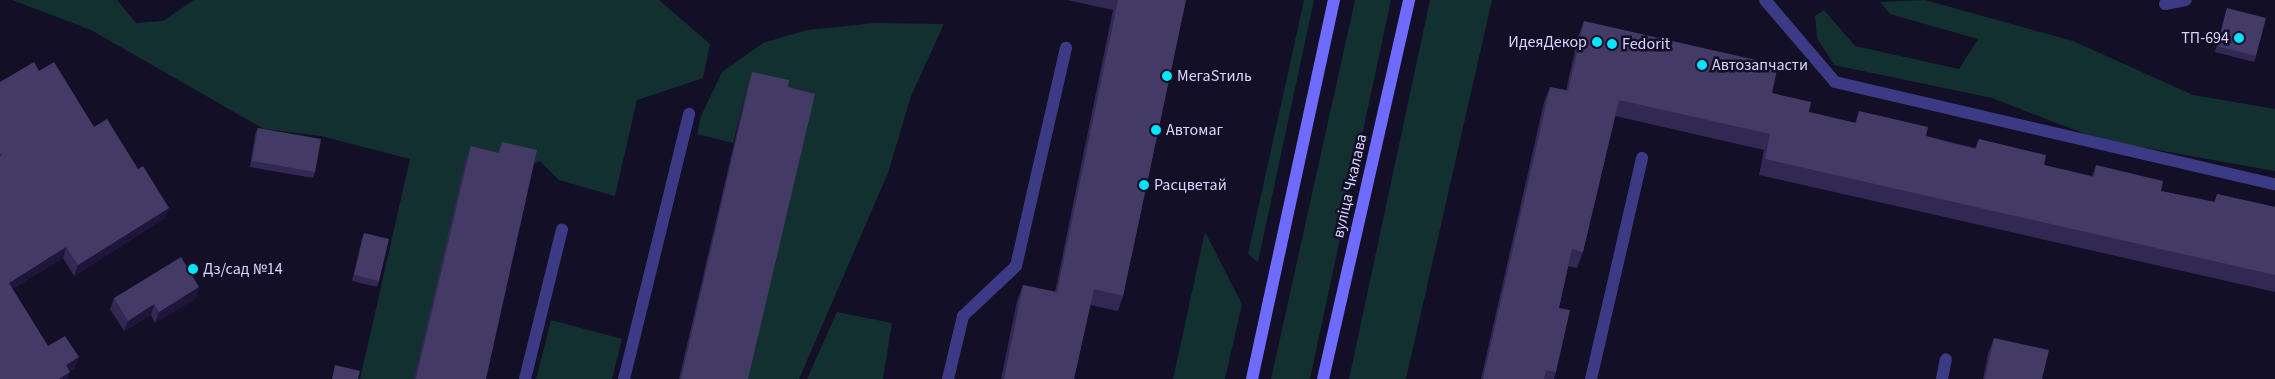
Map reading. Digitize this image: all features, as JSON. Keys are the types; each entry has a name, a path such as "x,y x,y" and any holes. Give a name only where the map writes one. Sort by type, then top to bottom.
{"main road":[{"path":"1252,379 1334,0"},
{"name":"вуліца Чкалава","path":"1322,379 1409,0"}],"lane":[{"path":"1765,0 1835,82 2275,184"},
{"path":"2165,4 2186,0"},
{"path":"948,379 963,316 1016,266 1066,48"},
{"path":"624,379 688,114"},
{"path":"1591,379 1642,158"},
{"path":"525,379 562,229"},
{"path":"1942,379 1946,359"}],"green space":[{"path":"12,0 117,0 136,23 163,21 194,0 659,0 710,44 703,78 637,100 615,196 559,180 540,161 531,165 424,379 360,379 410,159 321,136 264,129 91,30"},
{"path":"1304,0 1314,0 1258,262 1248,254"},
{"path":"1355,0 1391,0 1310,379 1271,379"},
{"path":"1430,0 1492,0 1406,379 1349,379"},
{"path":"1925,0 2073,41 2193,95 2275,109 2275,171 2101,140 1992,98 1834,65 1817,38 1815,16 1824,10 1855,46 1959,69 1978,39 1890,14 1880,2"},
{"path":"875,23 944,24 911,96 888,173 799,379 739,379 747,88 733,143 697,134 701,116 722,72 763,43 807,30"},
{"path":"1205,232 1242,304 1225,379 1173,379"},
{"path":"837,312 892,323 883,379 807,379"},
{"path":"551,320 622,339 612,379 536,379"}],"building":[{"path":"1118,0 1186,0 1123,296 1094,289 1074,379 1004,379 1023,285 1057,292"},
{"name":"ТП-694","path":"2227,8 2266,18 2256,56 2217,46"},
{"path":"1584,21 1778,65 1772,93 1811,102 1809,112 1856,123 1859,111 1928,127 1926,136 1976,149 1979,139 2046,155 2044,165 2094,177 2096,165 2163,181 2161,191 2215,202 2217,194 2275,207 2275,275 1765,159 1770,134 1619,100 1583,252 1572,249 1559,308 1570,310 1556,372 1546,370 1544,379 1483,379 1550,87 1568,91"},
{"path":"34,62 39,71 54,62 94,127 107,119 138,169 143,166 169,208 78,265 66,247 9,283 48,346 65,336 79,357 66,365 70,372 59,379 0,379 0,157 2,156 0,153 0,82"},
{"path":"752,72 789,80 788,87 815,94 748,379 681,379"},
{"path":"258,128 321,139 315,172 252,161"},
{"path":"502,142 537,150 486,379 416,379 471,146 499,153"},
{"path":"364,233 389,239 379,281 354,275"},
{"path":"181,257 199,287 159,312 154,304 128,321 114,298"},
{"path":"1994,338 2049,350 2042,379 1985,379"},
{"path":"335,365 360,371 358,379 332,379"}],"place":[{"name":"ТП-694","path":"2239,38"},
{"name":"ИдеяДекор","path":"1597,42"},
{"name":"Fedorit","path":"1612,44"},
{"name":"Автозапчасти","path":"1702,65"},
{"name":"МегаSтиль","path":"1167,76"},
{"name":"Автомаг","path":"1156,130"},
{"name":"Расцветай","path":"1144,185"},
{"name":"Дз/сад №14","path":"193,269"}]}
